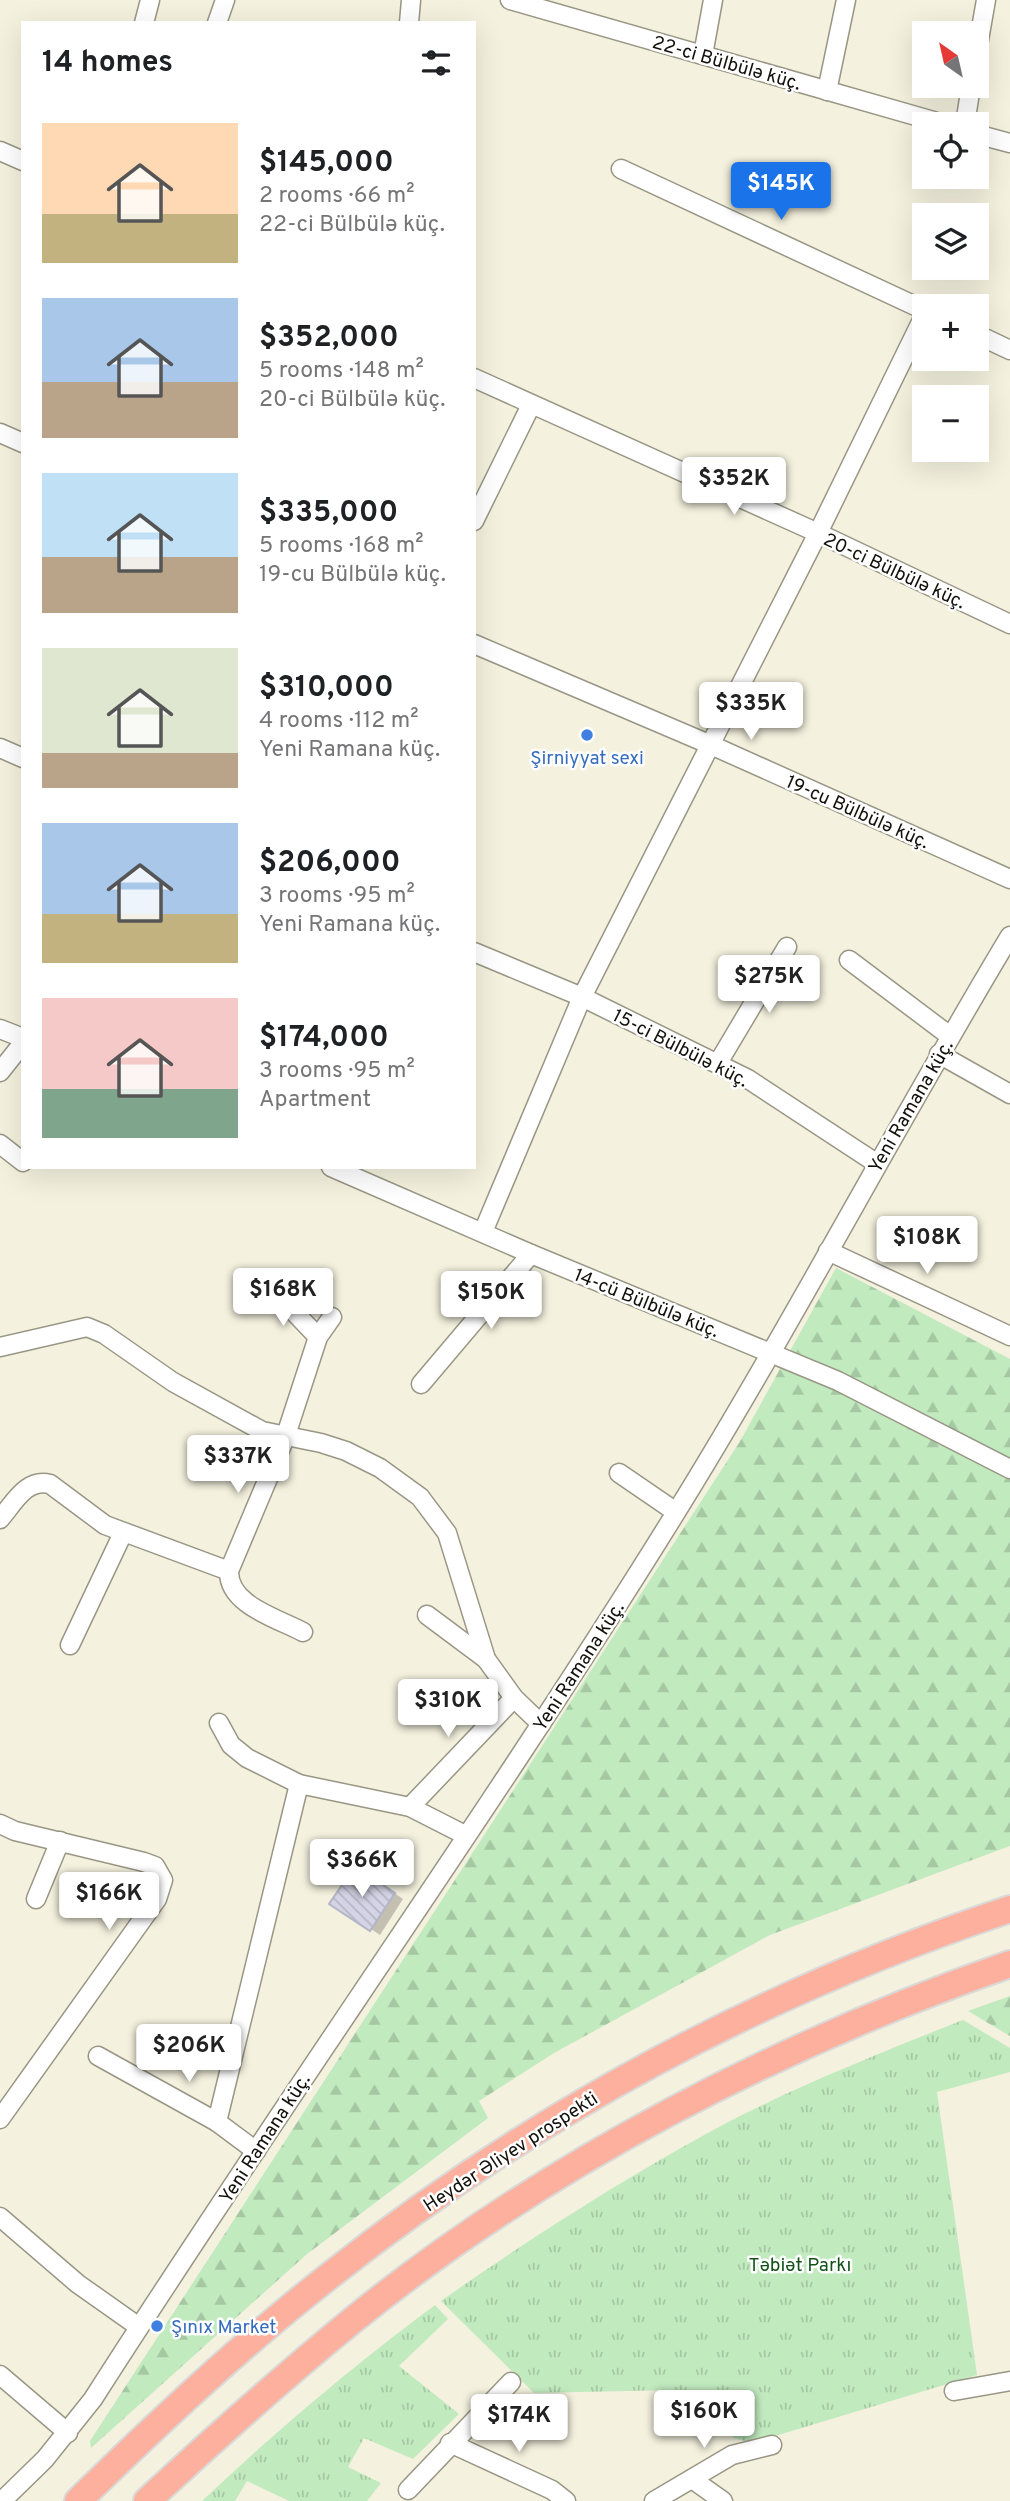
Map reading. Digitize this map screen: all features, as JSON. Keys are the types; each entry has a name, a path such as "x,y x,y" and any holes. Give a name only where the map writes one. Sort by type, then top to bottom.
{"highway":[{"name":"Heydər Əliyev prospekti","path":"78,2501 154,2427 259,2334 379,2238 486,2162 606,2089 702,2037 830,1976 1010,1909"},
{"path":"147,2501 355,2319 522,2200 631,2134 728,2082 854,2023 1010,1964"}],"street":[{"path":"145,21 150,0"},
{"path":"218,21 225,0"},
{"path":"409,21 411,0"},
{"name":"22-ci Bülbülə küç.","path":"510,0 912,115"},
{"path":"703,55 713,0"},
{"path":"827,91 846,0"},
{"path":"982,21 986,0"},
{"path":"989,137 1010,143"},
{"path":"0,150 21,160"},
{"path":"621,169 912,304"},
{"path":"989,340 1010,350"},
{"path":"483,1232 582,997 818,533 912,341"},
{"name":"20-ci Bülbülə küç.","path":"476,379 818,533 1010,624"},
{"path":"476,517 531,405"},
{"path":"0,433 21,442"},
{"name":"19-cu Bülbülə küç.","path":"476,645 711,745 1010,879"},
{"path":"0,748 21,757"},
{"name":"Yeni Ramana küç.","path":"2,2501 68,2433 541,1724 676,1511 770,1353 939,1054 1010,936"},
{"path":"718,1063 787,947"},
{"name":"15-ci Bülbülə küç.","path":"476,953 582,997 718,1063 748,1079 876,1163"},
{"path":"849,960 950,1036"},
{"path":"0,1029 21,1037"},
{"path":"0,1072 21,1046"},
{"path":"939,1054 1010,1094"},
{"path":"0,1144 21,1160"},
{"name":"14-cü Bülbülə küç.","path":"336,1169 531,1254 838,1381 1010,1469"},
{"path":"828,1251 1010,1336"},
{"path":"421,1384 531,1254"},
{"path":"276,1293 318,1337"},
{"path":"303,1632 237,1596 229,1583 229,1570 285,1438 318,1337 332,1317"},
{"path":"0,1347 87,1327 104,1334 173,1382 262,1431 285,1438 321,1443 346,1451 380,1468 420,1497 447,1533 486,1659"},
{"path":"619,1473 676,1511"},
{"path":"0,1520 30,1484 50,1484 105,1524 123,1533 229,1570"},
{"path":"70,1645 123,1533"},
{"path":"427,1615 486,1659 514,1698 541,1724"},
{"path":"410,1807 514,1698"},
{"path":"219,1723 231,1745 247,1758 299,1784 410,1807 465,1835"},
{"path":"217,2122 299,1784"},
{"path":"0,1824 144,1862 155,1866 163,1880 157,1899 0,2119"},
{"path":"36,1899 60,1841"},
{"path":"98,2056 217,2122 256,2151"},
{"path":"0,2217 78,2284 139,2327"},
{"path":"0,2375 68,2433"},
{"path":"954,2391 1010,2381"},
{"path":"408,2490 450,2443 512,2382"},
{"path":"450,2443 552,2490 566,2501"},
{"path":"654,2501 732,2455 772,2445"},
{"path":"692,2479 723,2501"}],"green space":[{"path":"836,1268 1010,1359 1010,1846 770,1935 554,2053 479,2101 488,2118 307,2254 91,2448 90,2441 739,1443"},
{"path":"1010,1996 1010,2036 968,2011"},
{"name":"Təbiət Parkı","path":"963,2020 1010,2048 1010,2072 937,2092 977,2375 752,2443 734,2438 675,2390 534,2393 441,2301 575,2211 715,2129 806,2085"},
{"path":"435,2305 448,2319 399,2366 459,2414 413,2459 364,2438 348,2467 381,2483 367,2501 289,2501 247,2481 235,2501 202,2501 316,2400"}],"building":[{"path":"355,1866 395,1893 370,1931 329,1904"}],"place":[{"name":"Şirniyyat sexi","path":"587,735"},
{"name":"Şınıx Market","path":"157,2326"}]}
